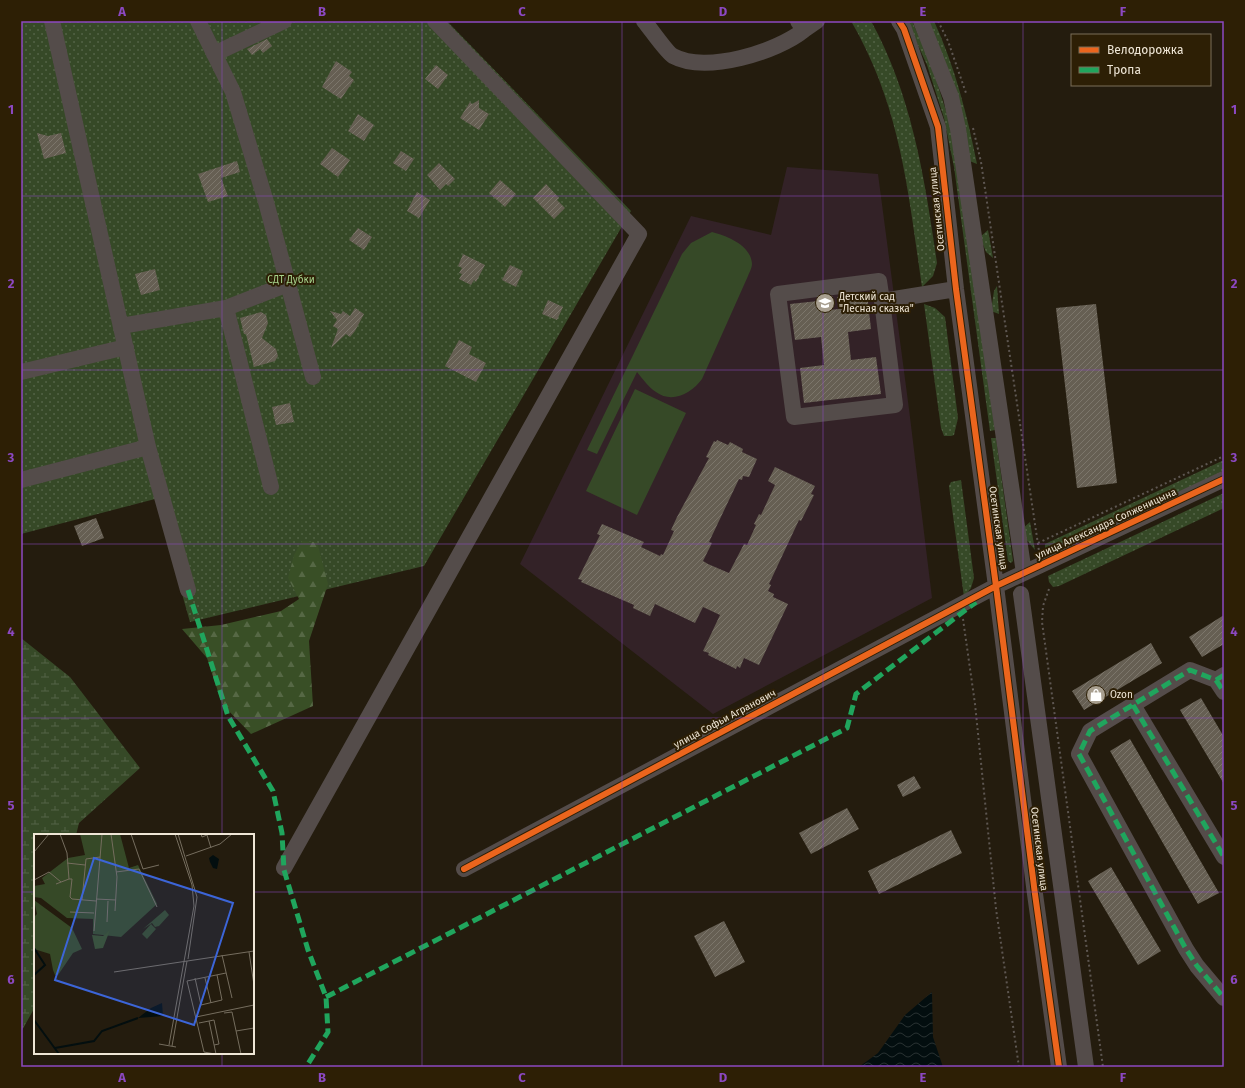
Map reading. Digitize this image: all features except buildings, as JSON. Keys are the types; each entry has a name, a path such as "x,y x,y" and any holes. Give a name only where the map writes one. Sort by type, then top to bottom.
{"street":[{"path":"52,21 148,447 188,590"},
{"path":"198,21 233,92 313,377"},
{"path":"214,54 284,21"},
{"path":"284,868 638,234 435,21"},
{"path":"644,21 673,56 698,63 733,60 766,51 797,36 801,26 817,21"},
{"name":"Осетинская улица","path":"899,21 904,29 938,127 956,289 996,586 1034,894 1059,1067"},
{"name":"Осетинская улица","path":"922,21 951,97 958,129 1024,573"},
{"path":"879,281 882,301 895,405 794,417 778,294 879,281"},
{"path":"121,326 226,308 288,284"},
{"path":"882,301 956,289"},
{"path":"226,308 271,487"},
{"path":"21,372 126,347"},
{"path":"21,480 148,447"},
{"name":"улица Александра Солженицына","path":"996,586 1224,479"},
{"name":"улица Софьи Агранович","path":"464,869 996,586"},
{"name":"Осетинская улица","path":"1021,594 1086,1067"},
{"path":"1222,682 1190,670 1090,731 1078,754 1186,949 1197,966 1224,998"},
{"path":"1010,699 1039,722"},
{"path":"1133,705 1224,858"}],"path":[{"path":"938,21 948,41 966,94"},
{"path":"972,124 981,162 1040,552"},
{"path":"1038,543 1224,456"},
{"path":"1049,589 1043,606 1042,622 1102,1067"},
{"path":"961,604 975,704 996,909 1019,1067"}],"shaded area":[{"path":"787,167 878,174 932,598 713,714 520,564 691,216 771,235"}],"green space":[{"name":"СДТ Дубки","path":"21,21 447,21 631,211 424,566 190,622 155,499 21,534"},
{"path":"851,21 871,21 897,78 907,108 922,169 937,263 933,276 922,287 907,183 892,118 868,53"},
{"path":"907,21 912,21 931,64 948,117 959,167 995,430 990,431 954,167 944,118 927,65"},
{"path":"925,21 934,21 948,56 965,109 977,164 967,160"},
{"path":"988,230 993,258 986,252 980,237"},
{"path":"712,232 737,242 751,257 752,264 702,379 693,389 675,397 669,397 653,390 637,372 597,454 587,450 682,254 691,243"},
{"path":"997,286 999,314 991,311 994,291"},
{"path":"924,304 935,308 945,317 958,418 954,435 951,436 944,436 941,428"},
{"path":"635,389 686,413 637,515 586,491"},
{"path":"991,438 996,438 1013,561 1011,563 1008,561"},
{"path":"1224,460 1224,471 1053,551 1045,550 1045,544"},
{"path":"961,480 974,578 971,588 964,597 949,486 951,482"},
{"path":"1224,493 1224,508 1059,586 1053,587 1049,582 1048,576"},
{"path":"1030,522 1035,550 1025,538 1022,529"},
{"path":"302,541 317,542 328,584 309,641 313,706 251,734 222,704 207,658 182,629 221,625 281,611 299,599 288,578 294,555"},
{"path":"21,638 70,677 140,768 79,823 76,834 34,834 34,1009 21,1032"}],"water":[{"path":"932,992 933,1037 943,1067 859,1067 878,1053 905,1015"}],"marked path":[{"path":"188,590 228,716 273,791 282,833 284,870 308,950 326,997 328,1032 306,1067"},
{"path":"326,997 847,728 856,694 976,602"},
{"path":"1224,675 1216,680 1190,670 1090,731 1079,754 1186,949 1197,966 1224,998"},
{"path":"1216,680 1224,692"},
{"path":"1133,705 1224,857"}],"cycle path":[{"path":"899,21 904,29 938,127 956,289 1059,1067"},
{"path":"464,869 996,586 1224,479"}],"place":[{"name":"Детский сад \"Лесная сказка\"","path":"825,303"},
{"name":"Ozon","path":"1096,695"}]}
